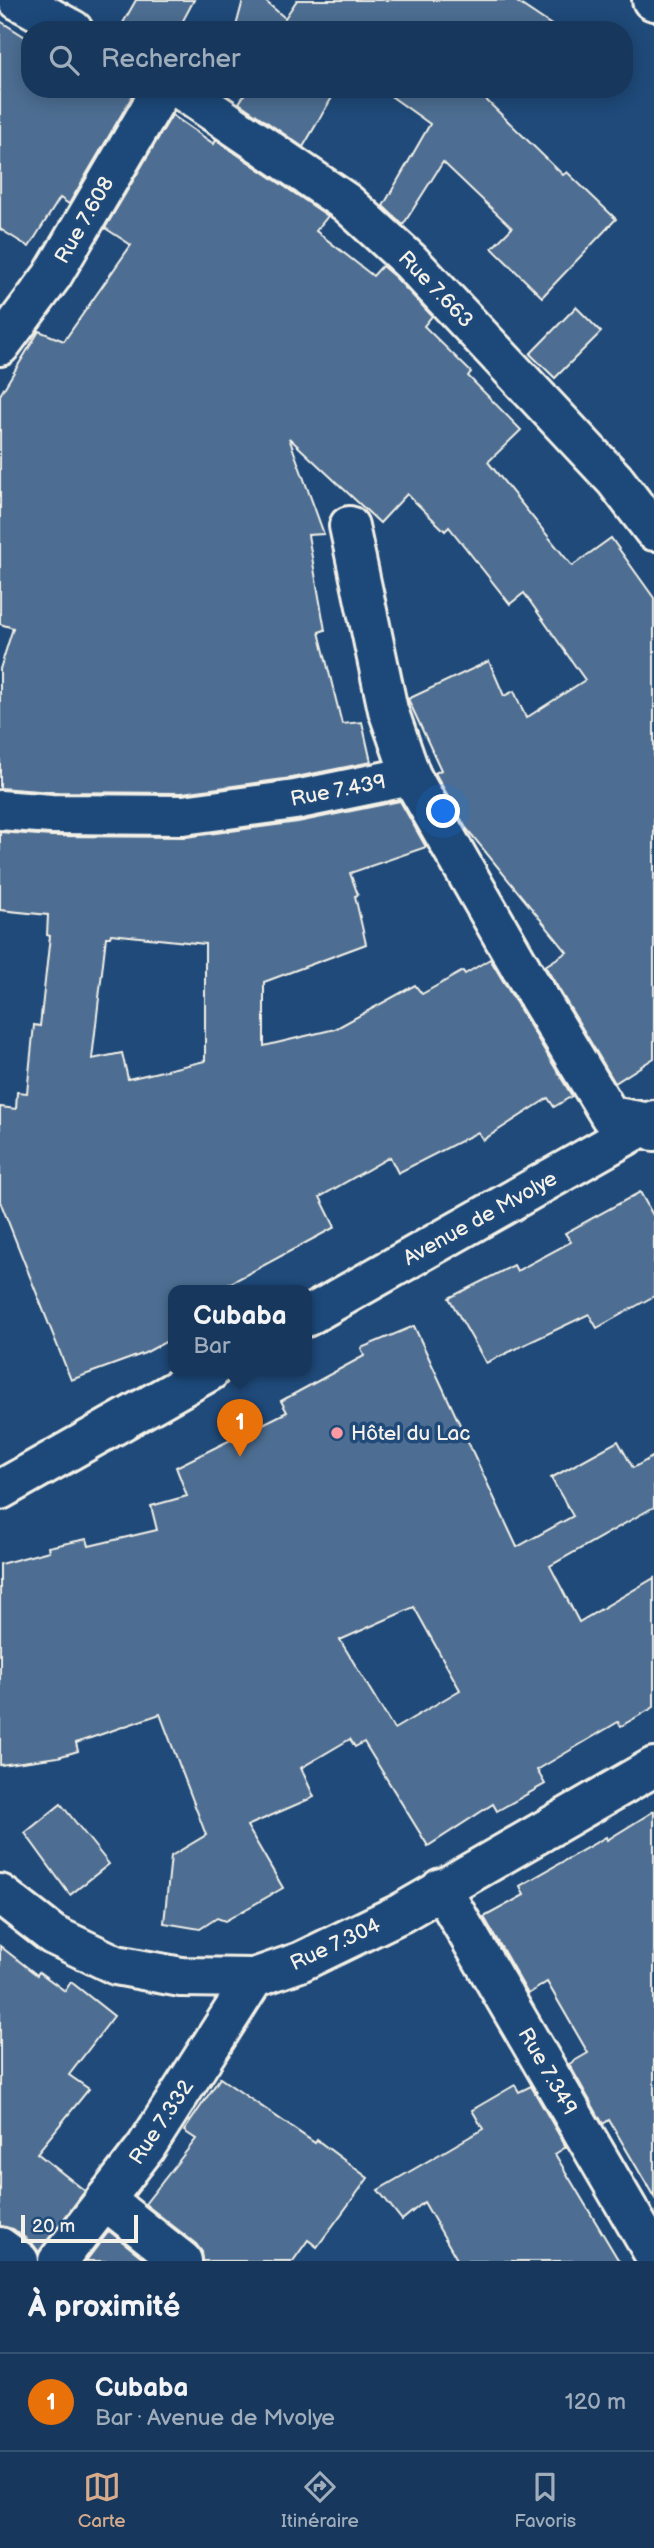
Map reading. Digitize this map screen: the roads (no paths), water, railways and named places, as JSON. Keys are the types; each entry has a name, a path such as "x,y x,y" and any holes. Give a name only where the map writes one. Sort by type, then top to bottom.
{"street":[{"path":"18,0 56,21"},
{"name":"Rue 7.608","path":"0,346 52,276 157,98"},
{"name":"Rue 7.663","path":"193,98 347,203 410,261 615,480 654,531"},
{"path":"349,526 388,710 411,776"},
{"name":"Rue 7.439","path":"0,810 51,814 183,815 295,800 411,776 522,970 610,1116 653,1125"},
{"name":"Avenue de Mvolye","path":"312,1314 653,1125"},
{"path":"0,1490 201,1376"},
{"name":"Rue 7.304","path":"0,1894 53,1935 116,1965 181,1978 254,1978 300,1962 401,1913 654,1767"},
{"name":"Rue 7.349","path":"441,1888 654,2254"},
{"name":"Rue 7.332","path":"58,2261 146,2147 254,1978"},
{"path":"105,2200 182,2261"},
{"path":"0,2246 19,2261"}],"place":[{"name":"Hôtel du Lac","path":"337,1433"},
{"name":"Cubaba","path":"240,1457"}]}
